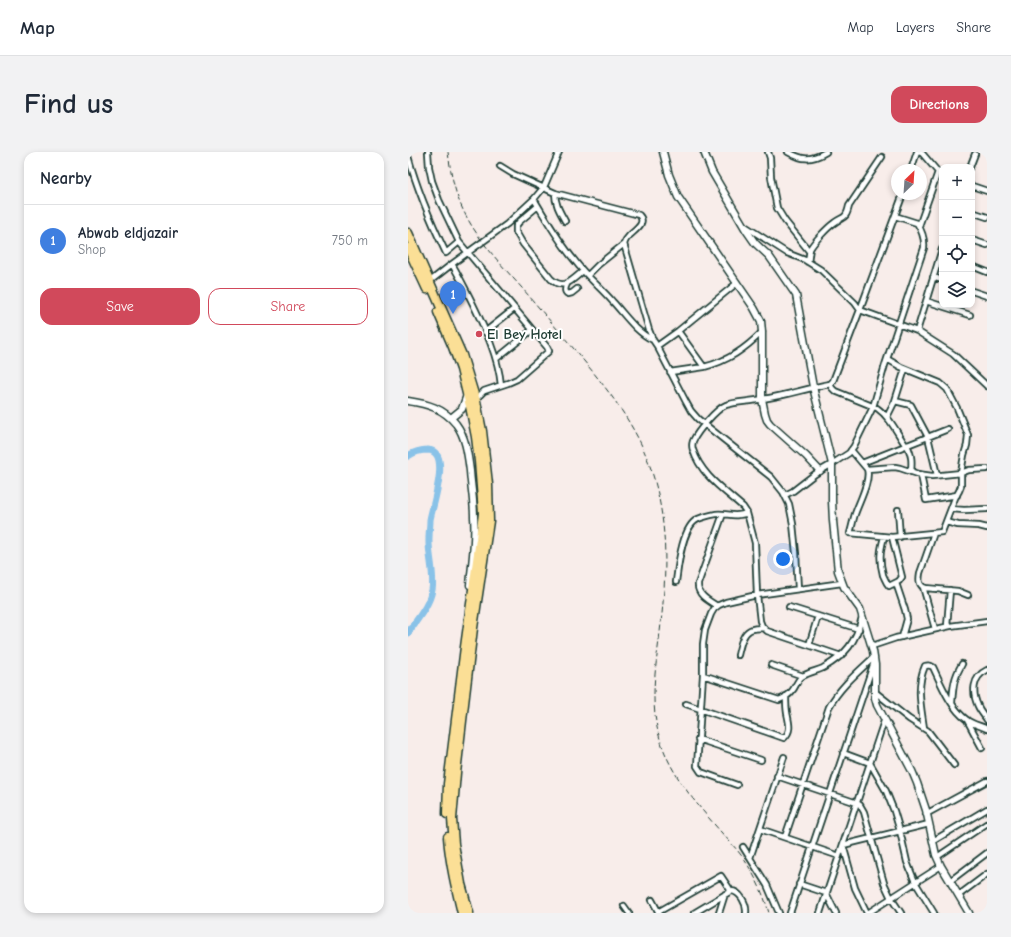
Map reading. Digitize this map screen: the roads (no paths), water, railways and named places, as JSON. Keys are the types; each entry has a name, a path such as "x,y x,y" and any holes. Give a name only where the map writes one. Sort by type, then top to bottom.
{"highway":[{"path":"408,233 462,355 475,400 486,457 489,521 473,628 452,819 458,867 469,913"},
{"path":"408,248 453,347 461,369 476,437 482,484 483,513 448,784 447,824 450,856 462,913"}],"street":[{"path":"428,152 432,181 439,200 459,242 549,351 513,382 484,391 475,400"},
{"path":"429,282 507,224 534,199 544,187 559,152"},
{"path":"663,152 669,175 678,197 758,314 761,321 762,399 767,420 820,471"},
{"path":"704,152 712,172 743,225 755,243 769,256 796,295 813,387 832,464 833,521 838,571 844,587 860,609 872,646 876,705 912,771 921,794 940,866 970,913"},
{"path":"768,152 777,208 785,221 809,251"},
{"path":"788,152 799,157 809,159 826,152"},
{"path":"913,164 917,152"},
{"path":"921,152 939,172"},
{"path":"971,164 975,154"},
{"path":"408,156 415,181 446,253 459,242"},
{"path":"808,262 809,251 815,242 830,226 844,218 849,206 882,157"},
{"path":"500,166 513,174 555,193 639,215 641,217 642,223 639,228 626,238 624,244 588,275"},
{"path":"919,226 939,176"},
{"path":"975,187 987,191"},
{"path":"555,193 558,210 565,221"},
{"path":"534,199 557,238 575,262 602,289 636,328 646,337 653,340"},
{"path":"841,656 767,631 764,628 760,621 757,595 755,543 747,513 708,476 693,451 692,445 697,434 718,410 724,406 732,403 762,399 830,384 833,381 901,200"},
{"path":"538,206 519,222 516,226 516,232 523,244 551,279 555,283 563,285 567,284"},
{"path":"975,213 987,217"},
{"path":"785,495 800,487 807,480 849,453 856,442 873,406 925,242 917,223 895,216"},
{"path":"743,225 787,253 808,262 821,270 855,303 860,310 917,331 953,354 987,386"},
{"path":"975,241 987,244"},
{"path":"624,244 653,340 691,411 705,425 771,477 785,495 789,504 793,524 798,589"},
{"path":"917,331 939,260"},
{"path":"452,264 478,314 496,359 501,385"},
{"path":"975,267 987,272"},
{"path":"577,289 568,294 565,291 567,284 583,270"},
{"path":"933,277 939,279"},
{"path":"657,346 678,331 737,283"},
{"path":"975,292 987,296"},
{"path":"926,301 970,315"},
{"path":"485,332 514,309"},
{"path":"496,359 532,330"},
{"path":"678,331 704,367"},
{"path":"670,372 704,367 721,362 739,352 762,332"},
{"path":"851,450 867,469 868,475 850,533 892,538 942,532 961,486 961,473 968,435 957,408 947,389 940,383 905,369 887,359"},
{"path":"887,417 895,401 905,369"},
{"path":"830,384 835,391 873,406 887,417 912,456 912,472"},
{"path":"450,418 462,409 467,393"},
{"path":"408,401 428,404 442,411 450,418 462,434 468,461 474,518 474,540 467,634"},
{"path":"895,401 911,405 928,437 937,475"},
{"path":"862,463 948,429"},
{"path":"867,469 895,467 921,475 937,475 987,469"},
{"path":"921,475 926,500 958,495"},
{"path":"951,509 987,509"},
{"path":"898,510 900,537"},
{"path":"676,582 682,544 693,522 698,519 723,514 740,516 747,513"},
{"path":"717,606 701,594 698,584 723,514"},
{"path":"946,522 958,525 980,526 987,528"},
{"path":"934,533 920,573 920,583 923,587 935,629"},
{"path":"884,537 881,547 880,563 888,585 899,582 902,577 892,538"},
{"path":"737,785 701,772 696,766 703,675 703,644 705,630 711,614 717,606 726,602 757,595 842,583"},
{"path":"896,583 907,619 902,637"},
{"path":"923,587 958,591 968,595"},
{"path":"947,626 950,590"},
{"path":"789,607 859,630"},
{"path":"809,645 818,616"},
{"path":"703,675 779,700 792,692 798,681 803,676 824,667 845,652 853,643 859,630 862,616"},
{"path":"872,646 947,626 987,621"},
{"path":"738,655 742,641 748,630 764,628"},
{"path":"790,913 874,659"},
{"path":"785,837 832,701 844,685 874,659"},
{"path":"952,703 955,677 962,664"},
{"path":"771,665 803,676"},
{"path":"924,728 920,701 920,687 922,672 925,666 931,665 952,703 967,720 982,748"},
{"path":"987,670 979,676 974,686 975,699 978,707 987,720"},
{"path":"875,692 931,734 954,765"},
{"path":"686,704 784,738 786,737 790,728 786,706 786,696"},
{"path":"967,720 987,728"},
{"path":"820,913 884,721"},
{"path":"698,739 761,760"},
{"path":"843,753 870,763 886,791 900,831 907,862 915,882 934,913"},
{"path":"750,858 784,757"},
{"path":"777,776 860,805 864,812 884,883 891,898 901,913"},
{"path":"926,814 987,781"},
{"path":"933,841 987,809"},
{"path":"843,845 929,824"},
{"path":"937,857 986,824"},
{"path":"760,829 839,856"},
{"path":"843,845 855,888 867,913 940,866"},
{"path":"743,847 767,885 779,913"},
{"path":"950,881 987,854"},
{"path":"959,896 987,874"},
{"path":"652,900 658,912 720,876 730,891"},
{"path":"799,884 826,894 836,913"},
{"path":"694,913 730,891 734,891 746,905 746,913"},
{"path":"719,913 725,894"},
{"path":"624,906 629,913"}],"waterway":[{"path":"408,456 415,452 428,450 435,453 439,459 440,469 437,492 430,520 429,544 433,577 432,590 425,607 408,633"}],"railway":[{"path":"448,152 456,193 471,225 489,250 602,383 619,406 641,444 650,466 656,488 664,532 665,577 654,681 656,724 660,739 671,765 685,788 739,852 750,869 761,890 769,913"}],"place":[{"name":"Abwab eldjazair","path":"453,314"},
{"name":"El Bey Hotel","path":"479,334"}]}
